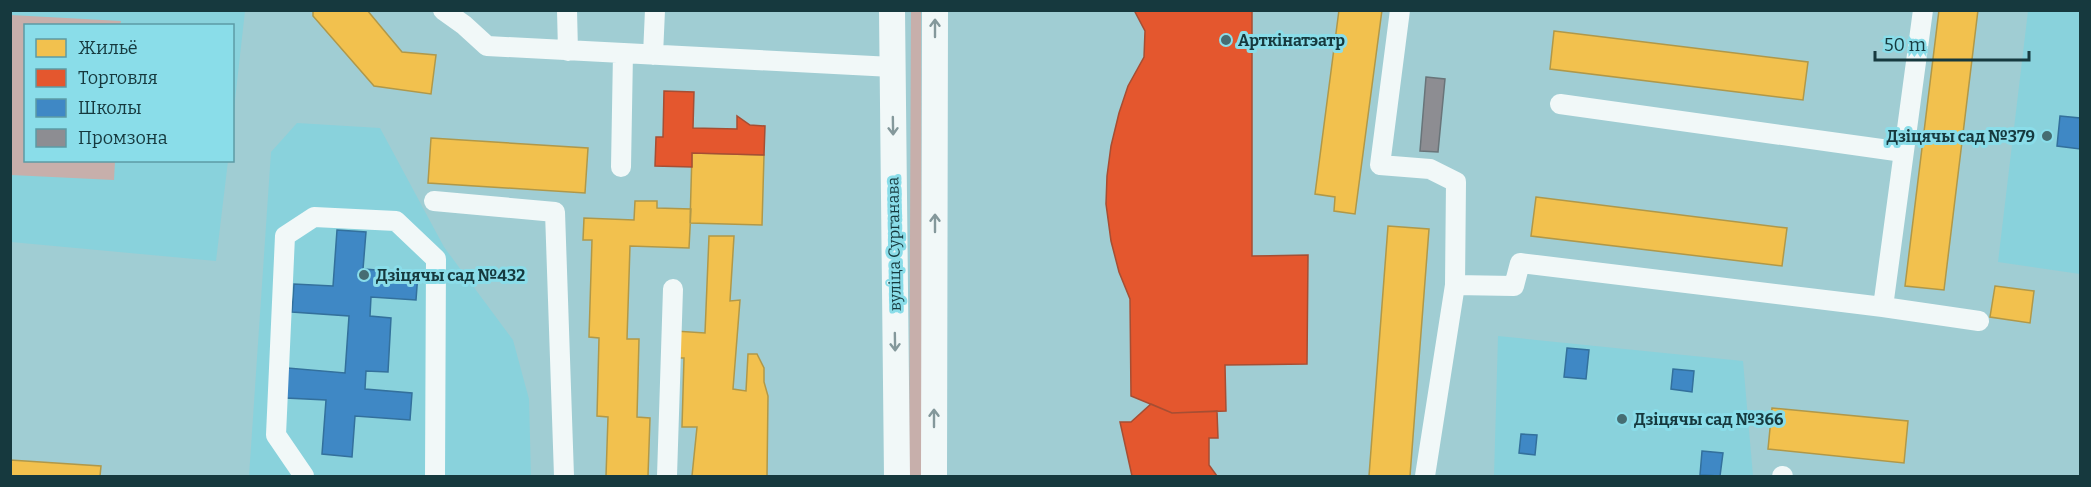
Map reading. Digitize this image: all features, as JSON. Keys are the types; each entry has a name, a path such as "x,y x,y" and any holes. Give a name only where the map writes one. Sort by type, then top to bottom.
{"main road":[{"name":"вуліца Сурганава","path":"892,10 897,477"},
{"path":"934,477 935,10"}],"lane":[{"path":"443,10 487,46 892,67"},
{"path":"567,10 568,51"},
{"path":"653,55 655,10"},
{"path":"1400,10 1380,165 1430,169 1456,182 1455,285 1425,477"},
{"path":"1883,307 1923,10"},
{"path":"621,167 623,53"},
{"path":"1560,104 1903,152"},
{"path":"434,201 555,212 564,477"},
{"path":"304,477 276,435 285,236 314,217 396,221 436,259 435,477"},
{"path":"1455,285 1514,286 1520,263 1883,307 1979,321"},
{"path":"667,477 673,289"}],"shaded area":[{"path":"921,10 922,476 909,476 911,11"},
{"path":"10,11 245,11 234,109 234,24 24,24 24,162 228,162 216,261 11,242"},
{"name":"Дзіцячы сад №379","path":"2028,11 2080,11 2080,274 1998,262"},
{"path":"11,15 121,21 120,24 24,24 24,162 115,162 114,180 11,175"},
{"name":"Дзіцячы сад №432","path":"297,123 380,128 444,247 513,340 529,399 531,476 249,476 271,152"},
{"name":"Дзіцячы сад №366","path":"1498,336 1743,361 1753,476 1494,476"}],"building: Жильё":[{"path":"313,10 367,10 402,52 436,55 431,94 374,86 313,16"},
{"path":"1339,10 1382,10 1355,214 1334,211 1335,197 1315,194"},
{"path":"1939,10 1978,10 1944,290 1905,286"},
{"path":"1554,31 1808,62 1803,100 1550,69"},
{"path":"431,138 588,148 585,193 428,183"},
{"path":"692,153 764,155 762,225 690,223"},
{"path":"1536,197 1787,228 1782,266 1531,236"},
{"path":"635,201 657,201 657,208 691,209 689,248 630,246 627,339 639,339 637,417 650,418 648,476 606,476 608,417 597,416 599,338 589,337 592,240 583,240 584,218 634,220"},
{"path":"1388,226 1429,229 1410,476 1369,476"},
{"path":"709,236 734,236 730,301 740,300 733,389 746,391 748,354 757,354 764,368 764,382 768,396 767,476 692,476 697,427 682,427 684,358 673,358 675,331 705,333"},
{"path":"1995,286 2034,291 2030,323 1990,317"},
{"path":"1772,408 1908,421 1904,463 1768,449"},
{"path":"10,460 101,466 100,476 10,476"}],"building: Торговля":[{"path":"1134,10 1252,10 1252,256 1308,255 1307,364 1225,365 1226,411 1172,413 1131,396 1130,299 1119,272 1111,241 1106,204 1111,146 1119,113 1128,86 1144,57 1145,31"},
{"path":"664,91 694,92 693,128 737,129 737,116 750,125 765,126 764,155 692,153 692,167 655,166 656,137 663,137"},
{"path":"1151,404 1172,413 1217,411 1218,438 1209,438 1209,465 1217,476 1132,476 1120,422 1131,422"}],"building: Школы":[{"path":"2060,116 2080,118 2080,149 2057,146"},
{"path":"337,230 366,232 363,269 418,273 416,300 371,297 370,316 391,318 388,372 366,371 365,389 412,393 410,420 355,416 352,457 322,454 326,400 286,398 288,368 345,373 349,316 292,312 294,284 333,286"},
{"path":"1567,348 1589,350 1586,379 1564,377"},
{"path":"1673,369 1694,371 1692,392 1671,389"},
{"path":"1521,434 1537,435 1535,455 1519,453"},
{"path":"1702,451 1723,453 1720,476 1700,475"}],"building: Промзона":[{"path":"1426,77 1445,79 1438,152 1420,151"}],"place":[{"name":"Арткінатэатр","path":"1226,40"},
{"name":"Дзіцячы сад №379","path":"2047,136"},
{"name":"Дзіцячы сад №432","path":"364,275"},
{"name":"Дзіцячы сад №366","path":"1622,419"}]}
